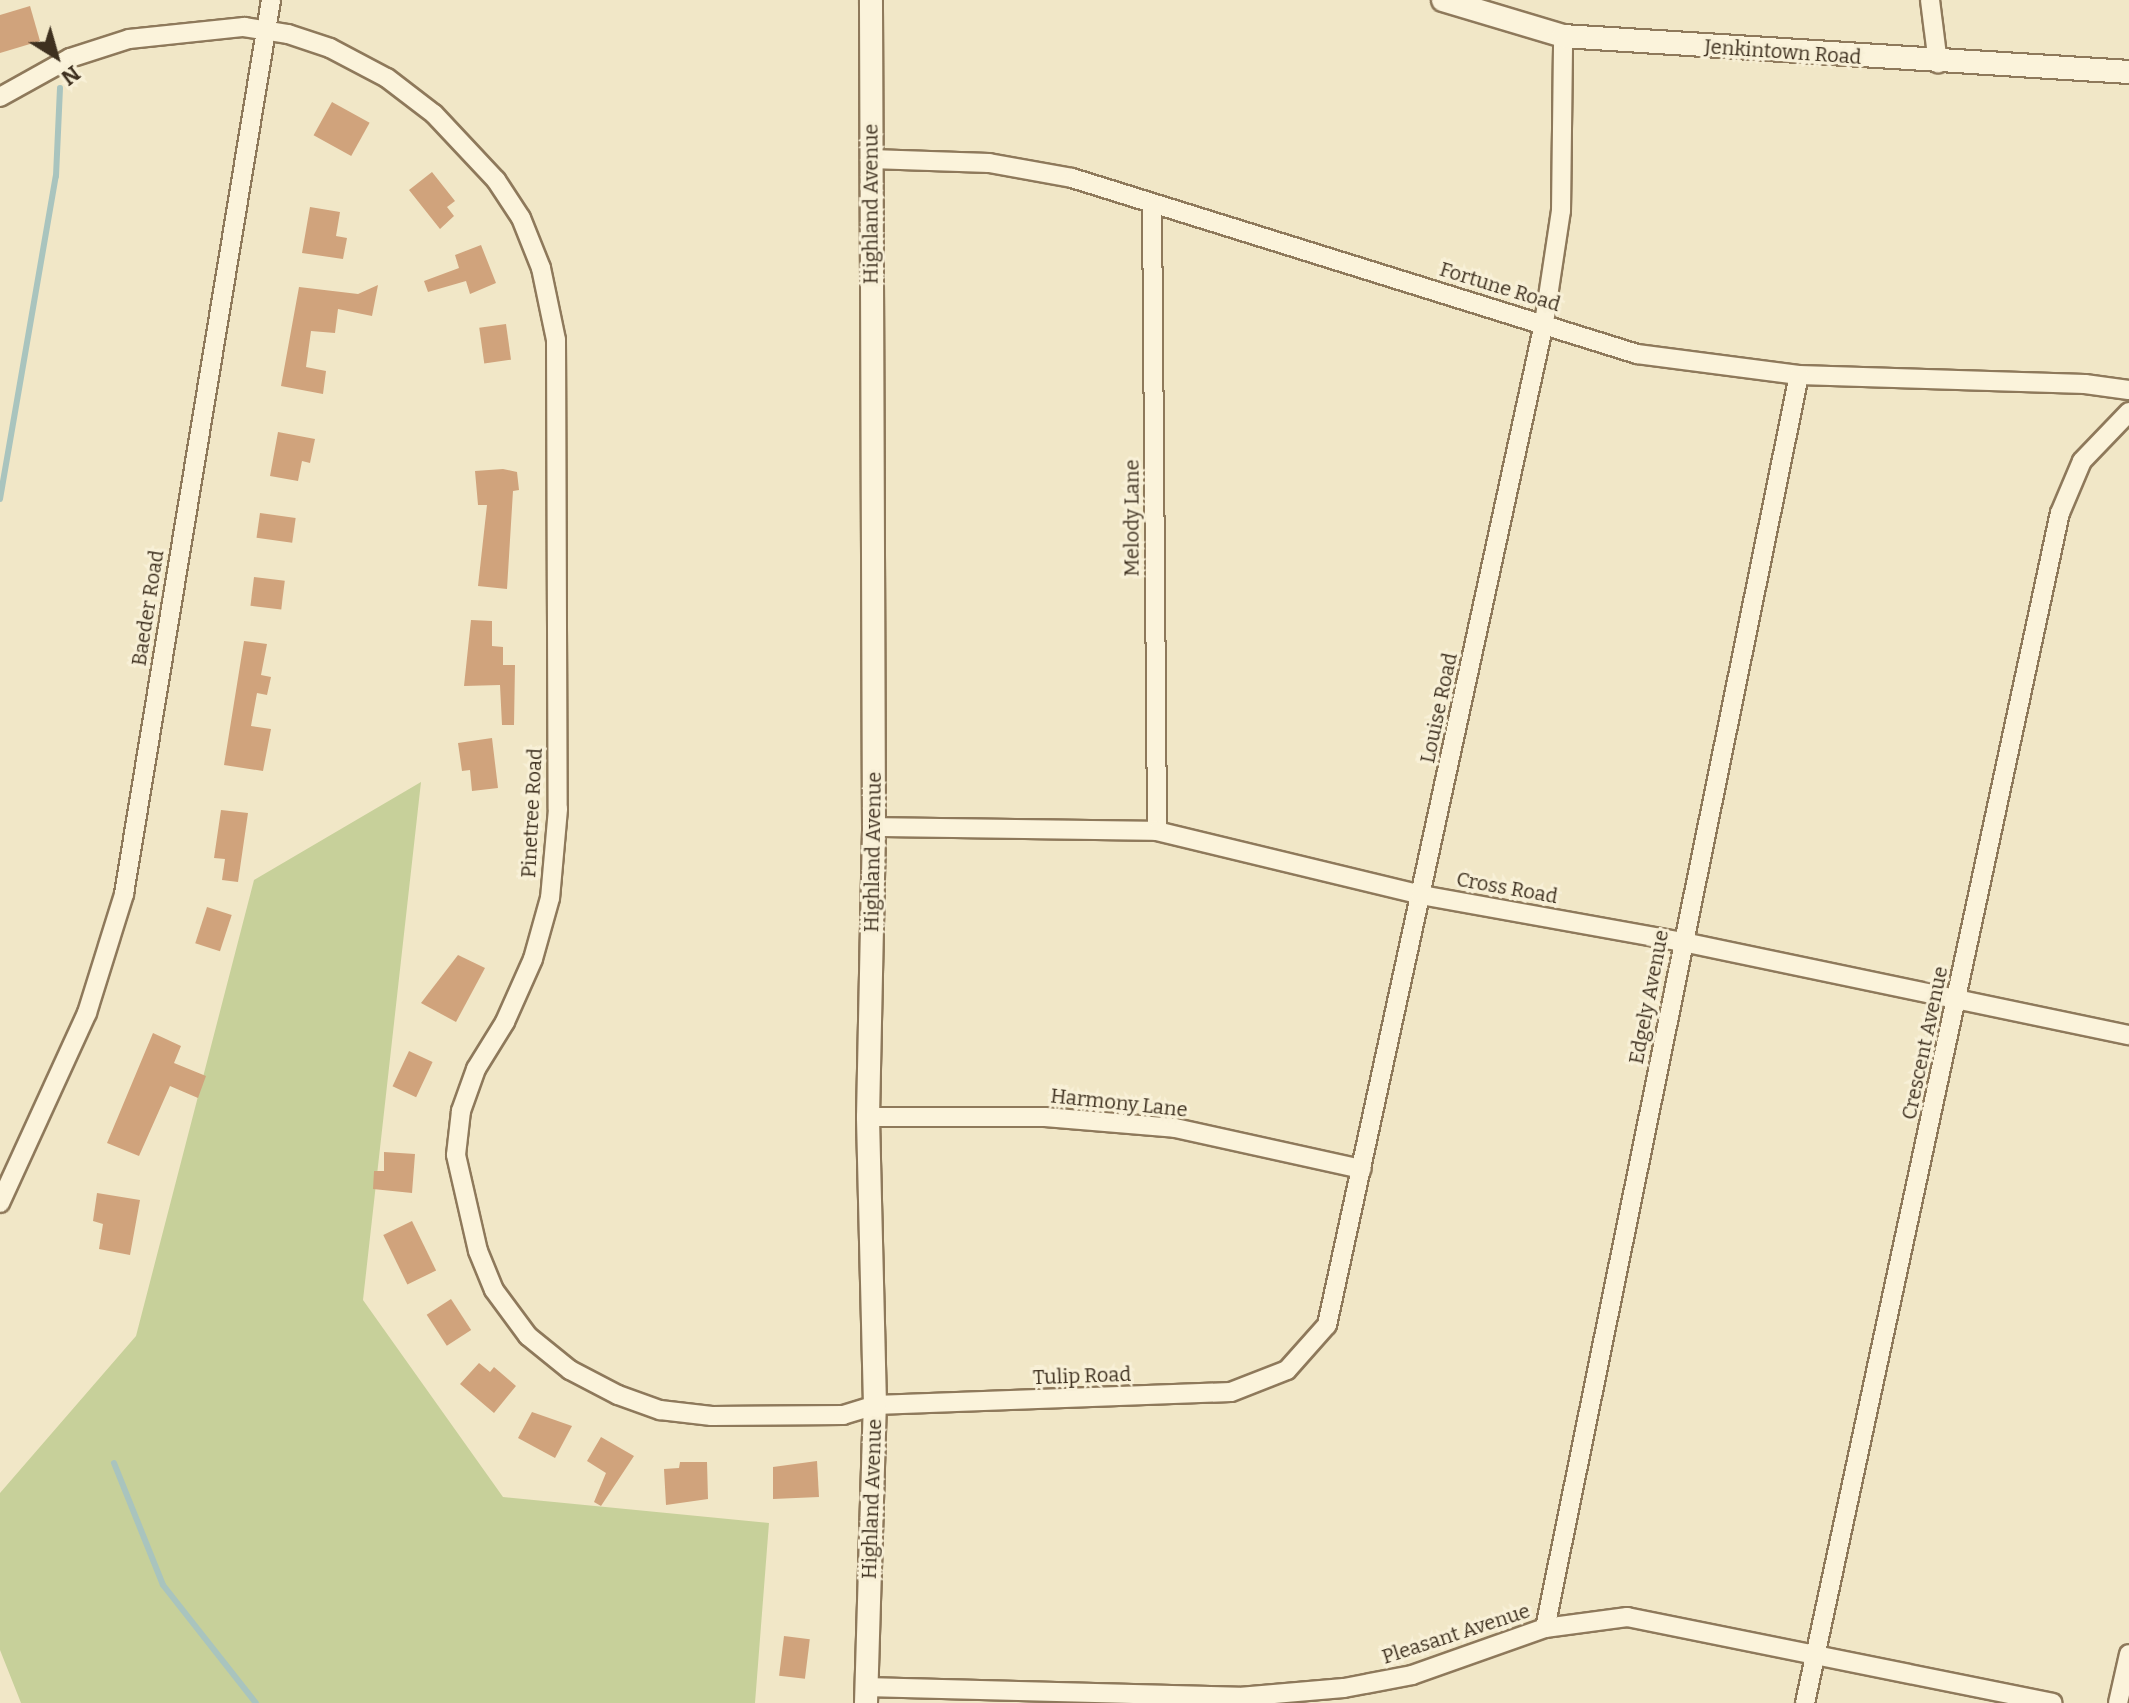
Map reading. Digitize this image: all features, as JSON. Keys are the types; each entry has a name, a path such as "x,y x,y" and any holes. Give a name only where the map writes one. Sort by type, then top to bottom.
{"street":[{"name":"Baeder Road","path":"0,1203 87,1013 124,894 271,0"},
{"name":"Highland Avenue","path":"866,1695 875,1405 868,1117 874,827 871,0"},
{"name":"Jenkintown Road","path":"1443,0 1563,36 1938,63 2129,72"},
{"path":"1930,0 1938,63"},
{"name":"Pinetree Road","path":"0,97 70,58 129,39 189,30 266,30 330,48 387,78 469,148 521,218 541,268 556,340 558,809 550,898 527,972 476,1069 461,1111 456,1155 478,1251 494,1290 528,1336 570,1370 660,1410 712,1416 843,1415 875,1405"},
{"name":"Louise Road","path":"1287,1370 1327,1325 1544,323 1561,211 1563,36"},
{"name":"Fortune Road","path":"871,159 989,163 1072,178 1637,354 1799,375 2085,384 2129,390"},
{"name":"Melody Lane","path":"1152,204 1157,831"},
{"name":"Edgely Avenue","path":"1545,1628 1799,375"},
{"name":"Crescent Avenue","path":"1805,1703 2060,513 2082,461 2129,412"},
{"name":"Cross Road","path":"874,827 1157,831 1421,895 1957,996 2129,1035"},
{"name":"Harmony Lane","path":"868,1117 1045,1117 1175,1128 1362,1169"},
{"name":"Tulip Road","path":"875,1405 1231,1392 1287,1370"},
{"name":"Pleasant Avenue","path":"866,1695 1239,1697 1344,1688 1412,1675 1545,1628 1627,1617 2052,1703"},
{"path":"2118,1703 2129,1654"}],"green space":[{"path":"421,782 363,1300 503,1497 769,1523 755,1703 21,1703 0,1650 0,1493 136,1336 254,880"}],"building":[{"path":"30,6 40,41 0,53 0,15"},
{"path":"332,102 370,123 351,156 314,135"},
{"path":"432,172 455,201 447,207 454,216 440,229 409,190"},
{"path":"310,207 340,212 336,236 347,238 343,259 302,253"},
{"path":"481,245 496,283 470,294 466,281 428,292 424,281 459,268 455,255"},
{"path":"378,285 372,316 338,309 335,333 311,331 306,367 326,371 323,394 281,386 299,287 358,294"},
{"path":"506,324 511,360 484,363 479,328"},
{"path":"278,432 315,439 310,463 302,461 298,481 270,476"},
{"path":"503,469 517,472 519,490 513,491 507,589 478,586 487,505 478,505 475,471"},
{"path":"260,513 296,518 292,543 257,538"},
{"path":"254,577 285,581 281,610 250,606"},
{"path":"471,620 492,621 492,646 503,647 503,665 515,665 514,725 502,725 500,685 464,686"},
{"path":"244,641 267,644 261,675 271,677 267,695 257,693 251,726 271,729 263,771 224,765"},
{"path":"492,738 498,788 472,791 470,770 462,771 458,743"},
{"path":"221,810 248,813 238,882 222,880 225,859 214,858"},
{"path":"207,907 232,915 220,951 195,943"},
{"path":"458,955 485,968 456,1022 421,1003"},
{"path":"153,1033 181,1046 174,1063 206,1076 198,1098 170,1086 139,1156 107,1143"},
{"path":"409,1051 433,1062 416,1097 393,1086"},
{"path":"384,1152 415,1154 412,1193 373,1189 374,1171 384,1171"},
{"path":"97,1193 140,1200 130,1255 99,1249 103,1224 93,1221"},
{"path":"412,1221 436,1270 407,1284 383,1235"},
{"path":"451,1299 471,1330 447,1346 427,1315"},
{"path":"479,1363 490,1372 494,1367 516,1386 494,1413 460,1384"},
{"path":"532,1412 572,1426 555,1458 518,1438"},
{"path":"601,1437 634,1456 601,1506 594,1502 606,1473 587,1461"},
{"path":"817,1461 819,1497 773,1499 773,1467"},
{"path":"680,1462 707,1462 708,1499 666,1505 664,1469 679,1468"},
{"path":"784,1636 810,1639 805,1679 779,1676"}],"waterway":[{"path":"0,499 56,176 60,88"},
{"path":"114,1463 163,1585 256,1703"}]}
